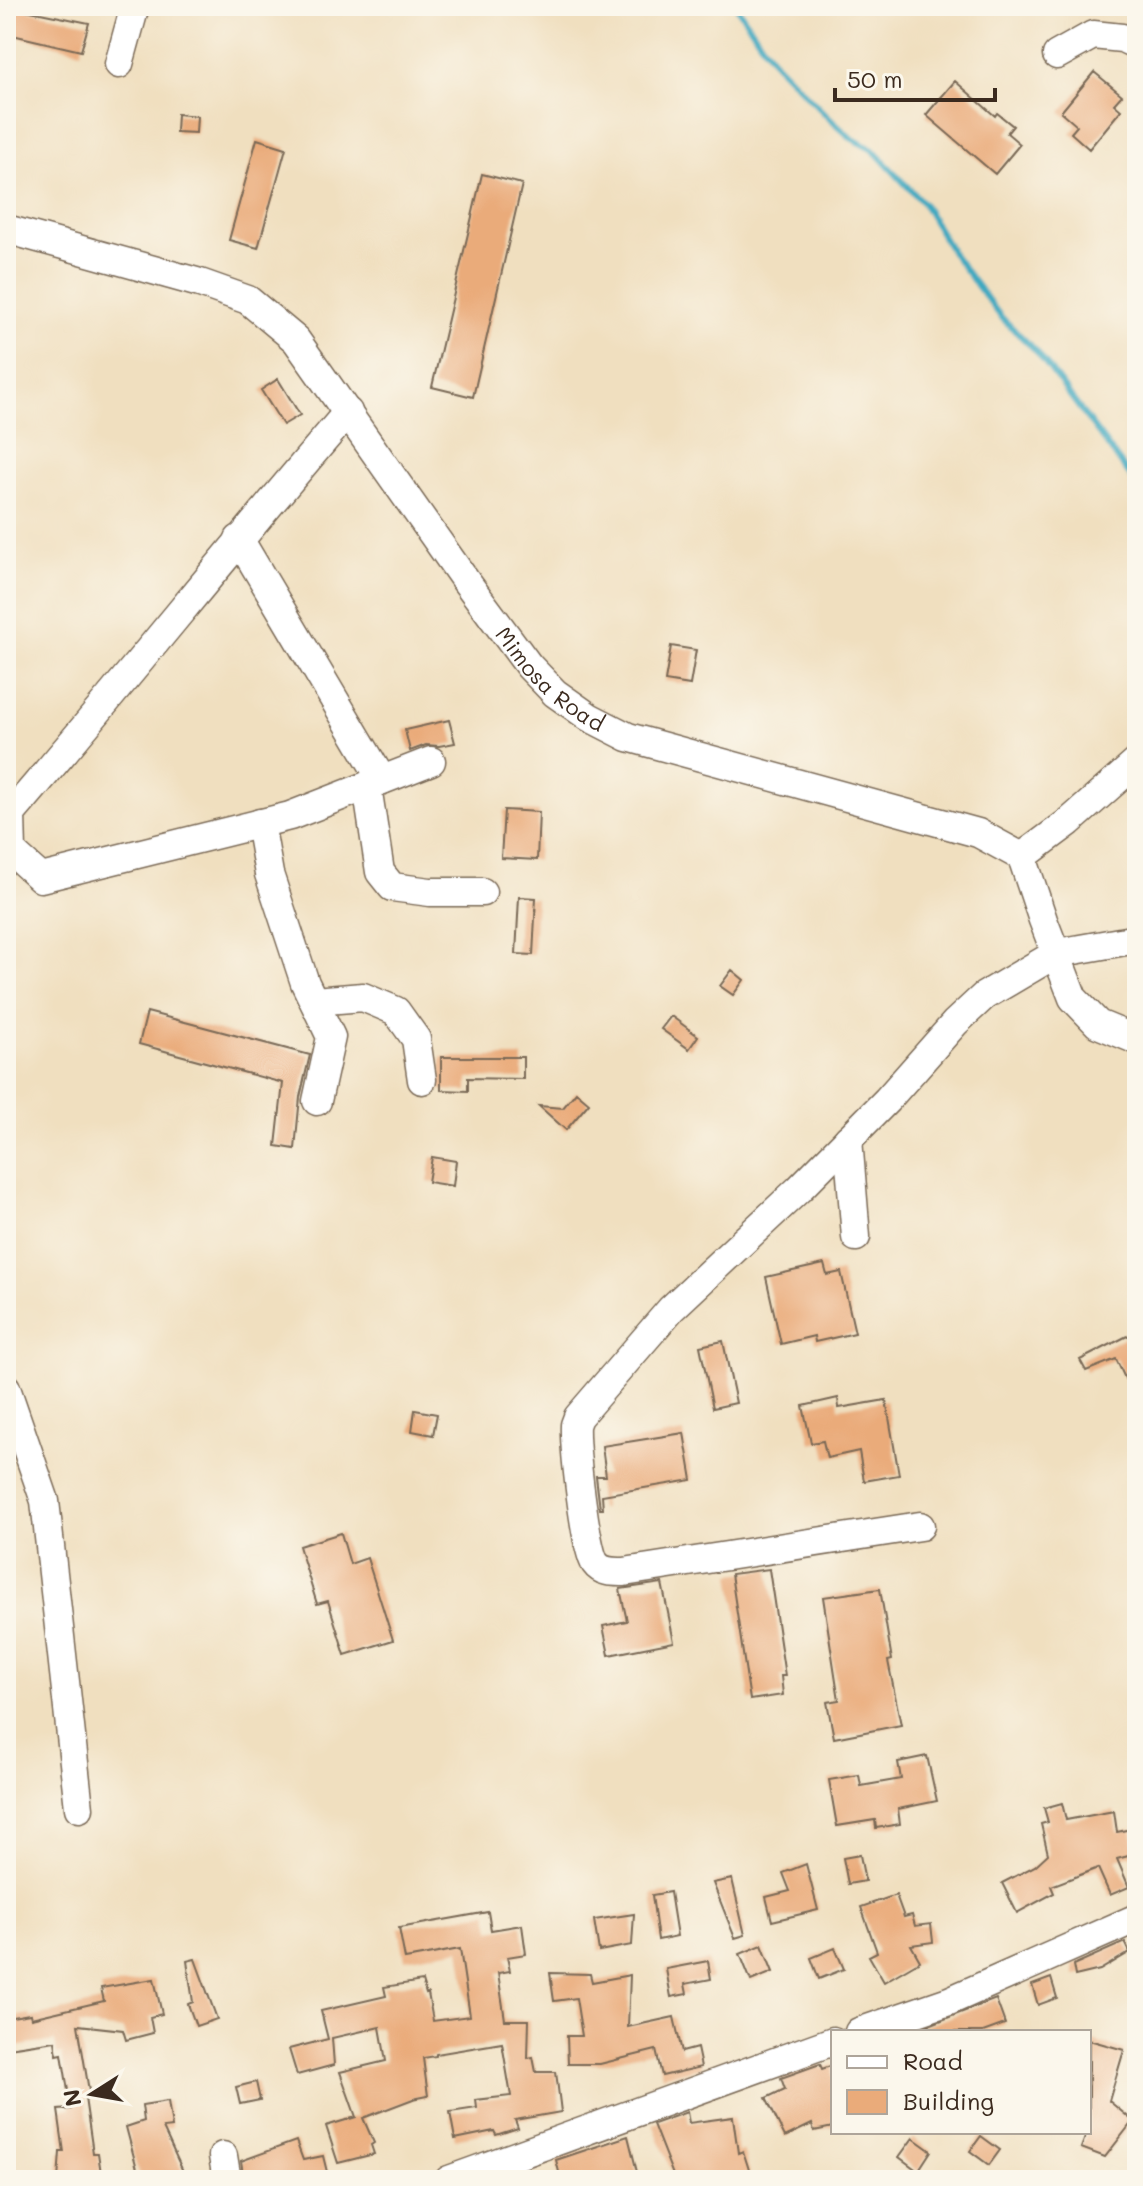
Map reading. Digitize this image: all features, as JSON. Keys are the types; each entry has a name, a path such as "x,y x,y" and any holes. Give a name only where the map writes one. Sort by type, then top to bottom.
{"street":[{"path":"119,64 135,6"},
{"path":"1057,55 1093,35 1122,38 1137,45"},
{"name":"Mimosa Road","path":"6,229 200,283 248,300 296,340 529,666 555,693 589,717 628,737 672,751 978,833 1009,847 1022,857"},
{"path":"348,412 11,814 12,852 41,878 290,816 431,761"},
{"path":"239,539 375,783 380,872 392,887 430,892 482,892"},
{"path":"1137,762 1069,822 1022,857 1073,998 1098,1024 1137,1040"},
{"path":"260,823 269,874 305,983 331,1037 317,1101"},
{"path":"920,1526 624,1572 607,1572 595,1563 585,1526 574,1436 578,1417 671,1309 848,1139 955,1023 984,996 1057,953 1137,939"},
{"path":"314,1001 363,997 396,1011 416,1039 422,1080"},
{"path":"848,1139 856,1237"},
{"path":"6,1388 45,1501 79,1808"},
{"path":"865,2030 963,1995 1134,1927"},
{"path":"449,2180 831,2042"}],"building":[{"path":"6,6 89,23 81,51 8,34"},
{"path":"1094,72 1122,95 1114,104 1121,110 1089,149 1071,133 1077,126 1061,112"},
{"path":"955,81 995,116 997,113 1013,126 1007,133 1020,144 995,174 926,115"},
{"path":"177,114 197,116 196,133 176,132"},
{"path":"257,139 286,148 258,248 229,240"},
{"path":"482,174 522,184 473,397 432,387"},
{"path":"278,379 300,415 283,425 261,390"},
{"path":"671,646 696,650 690,685 665,681"},
{"path":"449,720 455,743 426,745 410,751 405,730"},
{"path":"504,810 539,812 537,860 501,858"},
{"path":"519,897 536,898 533,955 516,954"},
{"path":"732,970 744,980 733,995 720,986"},
{"path":"147,1012 310,1055 300,1097 295,1149 276,1146 283,1083 139,1044"},
{"path":"671,1016 698,1036 689,1049 661,1029"},
{"path":"441,1057 523,1057 523,1079 468,1078 468,1091 441,1090"},
{"path":"576,1092 589,1103 566,1130 539,1106 563,1108"},
{"path":"432,1157 456,1161 453,1186 428,1182"},
{"path":"824,1264 827,1275 841,1272 855,1333 815,1342 814,1336 781,1344 766,1277"},
{"path":"1137,1331 1137,1404 1116,1359 1086,1371 1080,1360"},
{"path":"723,1341 736,1403 713,1408 700,1346"},
{"path":"838,1398 839,1408 886,1400 899,1475 864,1481 859,1451 827,1458 823,1441 811,1443 803,1406"},
{"path":"415,1410 437,1414 433,1435 412,1431"},
{"path":"684,1433 692,1480 602,1495 603,1509 600,1509 596,1476 606,1476 602,1446"},
{"path":"341,1533 350,1564 367,1558 393,1640 345,1655 328,1601 317,1604 299,1546"},
{"path":"769,1569 785,1676 781,1676 783,1695 750,1700 731,1574"},
{"path":"662,1583 674,1642 609,1655 603,1626 627,1621 620,1589"},
{"path":"880,1589 892,1660 888,1661 901,1725 834,1738 827,1702 839,1700 823,1597"},
{"path":"927,1756 937,1801 898,1809 900,1824 876,1828 875,1820 837,1826 829,1780 859,1775 861,1786 901,1779 898,1762"},
{"path":"1062,1803 1066,1820 1114,1811 1117,1832 1131,1829 1136,1854 1117,1859 1129,1887 1110,1895 1098,1868 1051,1886 1054,1893 1017,1913 1002,1883 1035,1866 1048,1854 1041,1824 1048,1822 1044,1808"},
{"path":"860,1855 865,1881 848,1884 843,1858"},
{"path":"806,1864 818,1910 772,1921 766,1897 790,1891 783,1873"},
{"path":"732,1879 745,1935 735,1938 713,1883"},
{"path":"670,1892 677,1936 658,1940 652,1895"},
{"path":"896,1895 904,1917 912,1915 915,1926 931,1924 933,1942 911,1945 920,1961 884,1982 869,1956 877,1952 861,1907"},
{"path":"488,1912 491,1930 522,1925 526,1954 507,1957 510,1971 498,1973 505,2020 529,2020 528,2058 533,2057 536,2072 556,2072 561,2112 515,2120 518,2128 496,2135 494,2131 455,2139 450,2112 477,2108 476,2100 511,2096 502,2043 436,2054 423,2058 428,2096 363,2118 374,2143 371,2145 374,2154 338,2163 326,2126 356,2117 340,2072 386,2061 380,2027 332,2038 334,2065 297,2075 289,2049 328,2039 321,2011 386,1996 384,1987 422,1981 428,1993 433,2021 470,2016 460,1949 405,1959 399,1928"},
{"path":"634,1914 632,1945 599,1951 594,1920"},
{"path":"1125,1942 1130,1952 1100,1970 1075,1976 1073,1965"},
{"path":"762,1945 773,1972 751,1981 740,1954"},
{"path":"835,1948 844,1969 819,1979 811,1958"},
{"path":"195,1959 217,2019 196,2026 188,2004 193,2002 187,1961"},
{"path":"708,1961 711,1979 685,1984 687,1994 671,1997 666,1969"},
{"path":"550,1973 590,1974 592,1982 630,1975 628,2027 674,2017 682,2052 697,2048 701,2067 662,2076 656,2050 600,2064 568,2064 567,2036 582,2036 576,1998 554,2001"},
{"path":"1051,1978 1057,1998 1038,2005 1032,1985"},
{"path":"154,1979 162,2014 150,2017 153,2033 126,2040 123,2030 78,2025 90,2097 85,2098 93,2153 98,2153 102,2180 58,2180 60,2152 64,2152 58,2110 71,2109 62,2054 57,2055 55,2041 8,2048 6,2018 30,2014 31,2018 104,2001 101,1988"},
{"path":"996,1999 1005,2024 988,2030 916,2030"},
{"path":"1091,2041 1124,2050 1109,2101 1133,2121 1105,2157 1081,2148 1086,2134 1091,2134"},
{"path":"820,2064 822,2069 831,2066 831,2127 814,2131 812,2124 785,2137 766,2098 785,2089 781,2078"},
{"path":"256,2082 260,2100 240,2104 236,2087"},
{"path":"168,2101 172,2127 163,2128 187,2180 140,2180 126,2127 144,2121 142,2105"},
{"path":"687,2112 689,2123 733,2117 738,2153 743,2151 750,2173 730,2180 675,2180 653,2124"},
{"path":"628,2136 639,2180 561,2180 556,2160"},
{"path":"981,2136 1000,2150 989,2165 970,2151"},
{"path":"913,2138 931,2151 918,2171 899,2157"},
{"path":"296,2141 303,2160 323,2156 329,2180 244,2180 241,2161"}],"waterway":[{"path":"736,6 775,63 851,138 873,150 923,203 953,254 1001,317 1037,352 1137,485"}]}
